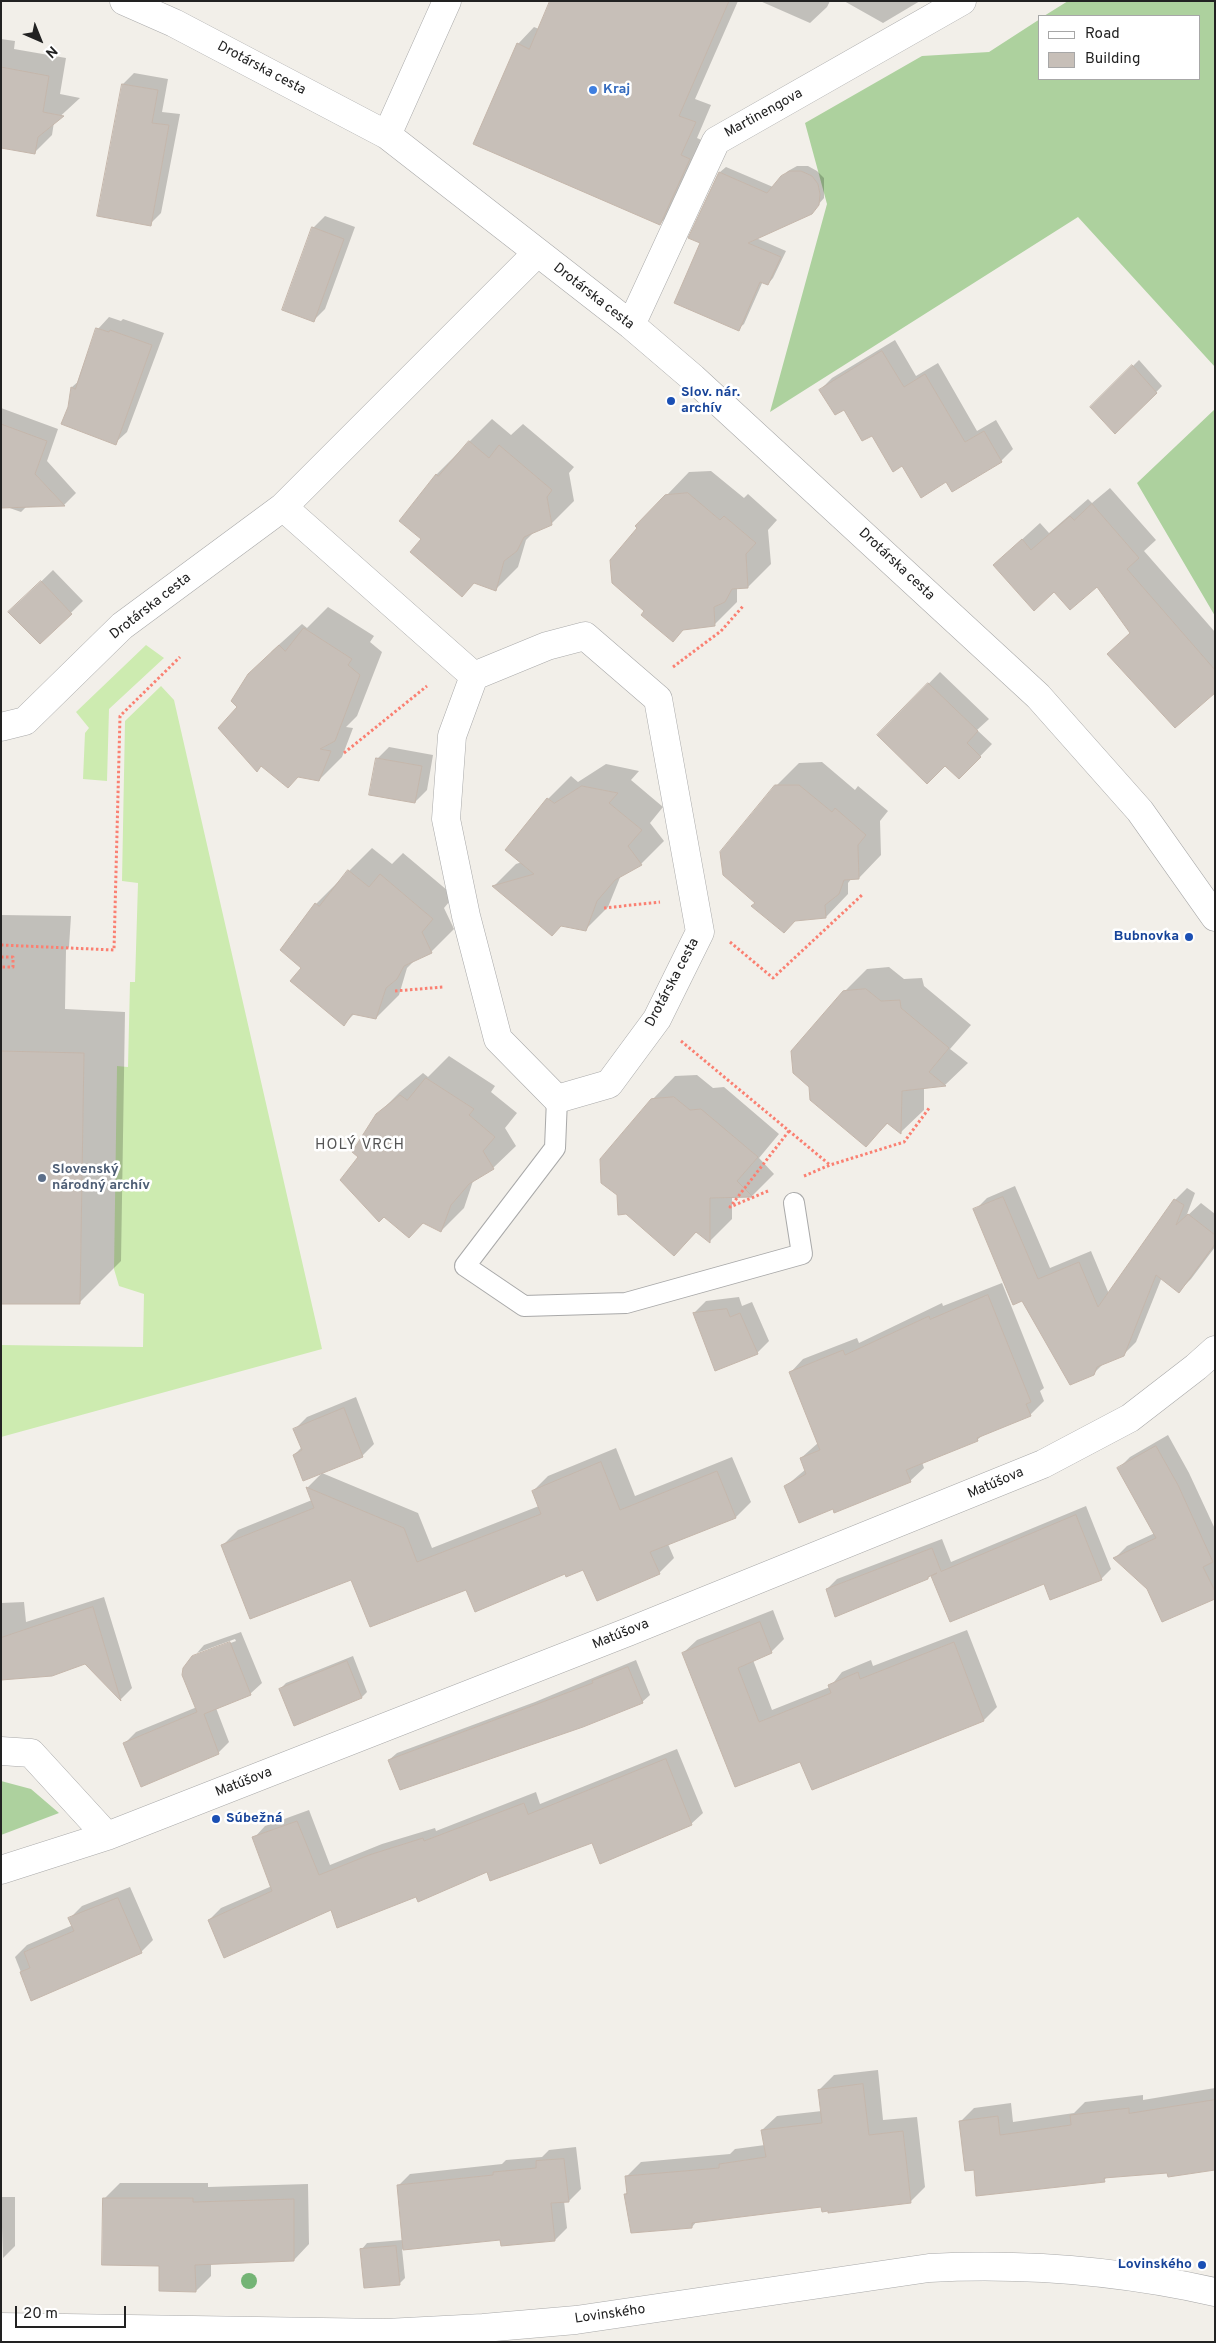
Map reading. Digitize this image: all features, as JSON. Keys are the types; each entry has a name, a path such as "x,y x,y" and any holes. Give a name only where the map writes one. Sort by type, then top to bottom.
{"street":[{"name":"Drotárska cesta","path":"124,1 174,23 387,135 631,324 693,378 1038,696 1140,811 1215,917"},
{"path":"387,135 447,1"},
{"name":"Martinengova","path":"631,324 716,141 962,1"},
{"name":"Drotárska cesta","path":"1,727 26,720 122,626 283,507 537,253"},
{"path":"283,507 474,676 452,736 446,819 466,916 498,1038 557,1099"},
{"name":"Drotárska cesta","path":"474,676 547,646 585,636 658,699 700,932 657,1019 609,1084 557,1099"},
{"name":"Matúšova","path":"1,1870 107,1836 637,1628 1043,1464 1130,1418 1196,1368 1215,1350"},
{"path":"1,1751 31,1753 107,1836"},
{"name":"Lovinského","path":"1,2327 386,2333 483,2328 576,2320 929,2268 980,2266 1107,2273 1215,2292"}],"lane":[{"path":"557,1099 555,1148 465,1266 524,1306 626,1303 802,1254 794,1202"}],"path":[{"path":"666,672 721,631 744,605"},
{"path":"1,945 114,950 120,716 180,657"},
{"path":"344,753 427,686"},
{"path":"729,941 773,978 862,895"},
{"path":"604,908 662,902"},
{"path":"1,957 13,957 13,968 1,967"},
{"path":"395,991 443,987"},
{"path":"679,1039 830,1165"},
{"path":"803,1176 830,1165 904,1142 930,1107"},
{"path":"776,1188 730,1207 789,1131"}],"green space":[{"path":"1068,1 1215,1 1215,367 1078,217 770,412 827,204 805,123 922,56 989,52 1038,20 1038,80 1201,80 1201,15 1046,15"},
{"path":"1215,409 1215,616 1137,483"},
{"path":"146,645 164,658 109,709 107,781 83,779 85,733 89,728 76,712"},
{"path":"161,686 174,700 322,1349 1,1437 1,1345 143,1347 144,1294 119,1286 114,1269 117,1066 128,1067 130,982 135,982 138,883 122,881 125,721"},
{"path":"1,1781 31,1789 59,1813 1,1835"}],"building":[{"name":"Kraj","path":"550,1 729,1 679,116 696,122 681,155 690,159 660,225 473,144 517,43 529,49"},
{"path":"1,67 49,76 43,112 64,116 38,137 35,154 1,148"},
{"path":"122,84 158,90 152,123 169,125 151,226 97,216"},
{"path":"790,171 801,171 812,176 818,184 820,194 819,205 812,214 748,243 781,257 768,285 760,282 739,331 674,303 700,243 688,238 719,172 767,193 781,176"},
{"path":"312,227 344,239 314,322 282,310"},
{"path":"96,328 109,332 110,330 152,345 116,445 61,424 68,407 71,387 75,389"},
{"path":"882,351 904,387 925,374 965,442 984,431 1002,462 952,492 946,482 921,498 902,466 893,472 872,436 862,441 844,410 835,415 819,390"},
{"path":"1132,365 1157,393 1115,434 1090,407"},
{"path":"1,424 47,441 35,474 65,506 1,508"},
{"path":"469,441 489,458 499,445 552,490 547,497 552,525 524,537 517,551 504,561 496,591 474,583 462,597 410,552 421,539 399,521 436,474 438,476"},
{"path":"688,493 720,520 724,516 756,543 746,554 748,588 732,589 725,602 714,607 715,626 683,630 673,642 641,615 644,611 612,583 610,560 637,528 635,526 665,495"},
{"path":"1092,504 1139,558 1127,569 1215,670 1215,693 1175,728 1107,654 1130,633 1097,587 1070,610 1054,592 1034,611 993,565 1022,539 1031,550 1070,516 1074,520"},
{"path":"41,581 72,614 40,644 8,612"},
{"path":"304,628 352,659 348,665 360,675 335,741 320,749 331,751 319,781 298,777 288,788 261,766 257,772 218,728 237,707 231,701 248,674 279,645 285,651"},
{"path":"928,683 978,731 967,743 981,757 959,779 945,766 927,784 877,735"},
{"path":"376,758 422,766 415,803 369,795"},
{"path":"775,785 799,785 832,812 835,808 866,835 858,845 859,879 844,880 839,894 825,905 826,918 795,921 784,933 751,906 755,903 723,875 720,852"},
{"path":"582,786 618,793 609,803 642,830 628,846 642,865 615,880 597,901 586,931 561,926 552,936 492,886 534,874 505,850 547,798 554,803"},
{"path":"348,870 369,887 380,874 433,919 422,932 432,953 404,966 397,979 386,988 376,1019 352,1014 344,1026 290,981 301,968 280,950 315,903 319,906"},
{"path":"866,989 881,1001 900,1000 901,1008 949,1048 929,1072 946,1086 902,1091 901,1134 887,1123 866,1147 810,1100 809,1087 793,1073 791,1051 843,991"},
{"name":"Slovenský národný archív","path":"1,1051 84,1053 80,1304 1,1304"},
{"path":"426,1078 474,1109 469,1115 495,1137 483,1151 494,1169 469,1184 451,1205 441,1232 423,1223 409,1238 384,1217 379,1222 340,1180 358,1157 352,1152 376,1114 400,1095 407,1100"},
{"path":"674,1097 690,1110 701,1109 758,1157 737,1181 753,1197 710,1198 710,1243 696,1232 674,1256 626,1214 618,1215 617,1195 601,1183 600,1159 651,1099"},
{"path":"1003,1197 1038,1279 1079,1262 1098,1307 1174,1199 1184,1205 1176,1225 1188,1214 1215,1235 1215,1244 1179,1293 1156,1275 1124,1356 1097,1367 1094,1375 1070,1385 1022,1301 1013,1305 973,1209"},
{"path":"988,1295 1031,1402 1026,1404 1031,1416 977,1438 978,1441 906,1470 911,1482 834,1513 833,1509 799,1523 784,1486 806,1474 800,1458 820,1450 789,1372 843,1350 845,1355 929,1316 930,1319"},
{"path":"727,1309 730,1317 740,1313 758,1354 715,1371 693,1313"},
{"path":"344,1408 363,1457 303,1481 293,1455 302,1450 293,1429"},
{"path":"1156,1446 1178,1485 1213,1562 1203,1567 1215,1591 1215,1599 1162,1622 1147,1589 1113,1558 1156,1538 1117,1468"},
{"path":"601,1462 620,1510 717,1471 736,1518 650,1552 660,1574 597,1601 583,1570 566,1577 565,1574 475,1612 466,1590 370,1627 351,1580 250,1619 221,1545 314,1508 306,1487 404,1528 417,1562 541,1514 532,1491"},
{"path":"1076,1515 1102,1580 1050,1600 1044,1584 950,1622 931,1576 937,1573 928,1577 928,1579 835,1617 826,1589 932,1548 941,1571"},
{"path":"93,1607 121,1701 85,1664 52,1676 1,1680 1,1638"},
{"path":"760,1622 772,1653 738,1668 759,1722 831,1693 828,1685 858,1672 860,1679 954,1642 984,1721 812,1790 800,1762 735,1787 682,1653"},
{"path":"230,1642 251,1695 204,1714 219,1754 141,1787 123,1743 197,1712 182,1675 183,1668 192,1656"},
{"path":"347,1661 362,1698 294,1726 279,1689"},
{"path":"628,1667 643,1703 583,1727 400,1790 388,1760 593,1683 592,1681"},
{"path":"666,1759 692,1825 600,1864 592,1843 490,1881 487,1872 418,1902 416,1897 337,1928 331,1910 224,1958 208,1920 272,1891 252,1837 297,1821 319,1875 369,1855 423,1838 424,1841 524,1803 528,1814"},
{"path":"118,1898 142,1953 31,2001 20,1972 30,1968 24,1952 74,1931 68,1918"},
{"path":"863,2084 869,2135 903,2131 911,2203 828,2213 828,2211 822,2212 821,2207 692,2223 692,2228 631,2233 624,2194 627,2194 625,2176 719,2168 719,2164 766,2157 761,2130 822,2123 818,2090"},
{"path":"1215,2100 1215,2170 1168,2177 1167,2173 1104,2178 1105,2182 976,2196 974,2170 965,2171 959,2121 998,2116 1000,2135 1071,2125 1070,2115 1129,2108 1129,2113"},
{"path":"564,2159 569,2202 551,2203 555,2241 501,2246 500,2240 403,2250 397,2185 493,2175 493,2172 536,2168 536,2161"},
{"path":"103,2198 193,2198 193,2202 294,2199 294,2261 195,2265 196,2292 159,2291 159,2266 102,2265"},
{"path":"396,2246 400,2285 364,2288 360,2249"}],"place":[{"name":"Kraj","path":"593,90"},
{"name":"Slov. nár. archív","path":"671,401"},
{"name":"Bubnovka","path":"1189,937"},
{"name":"Slovenský národný archív","path":"42,1178"},
{"name":"Súbežná","path":"216,1819"},
{"name":"Lovinského","path":"1202,2265"}],"district":[{"name":"HOLÝ VRCH","path":"360,1146"}]}
